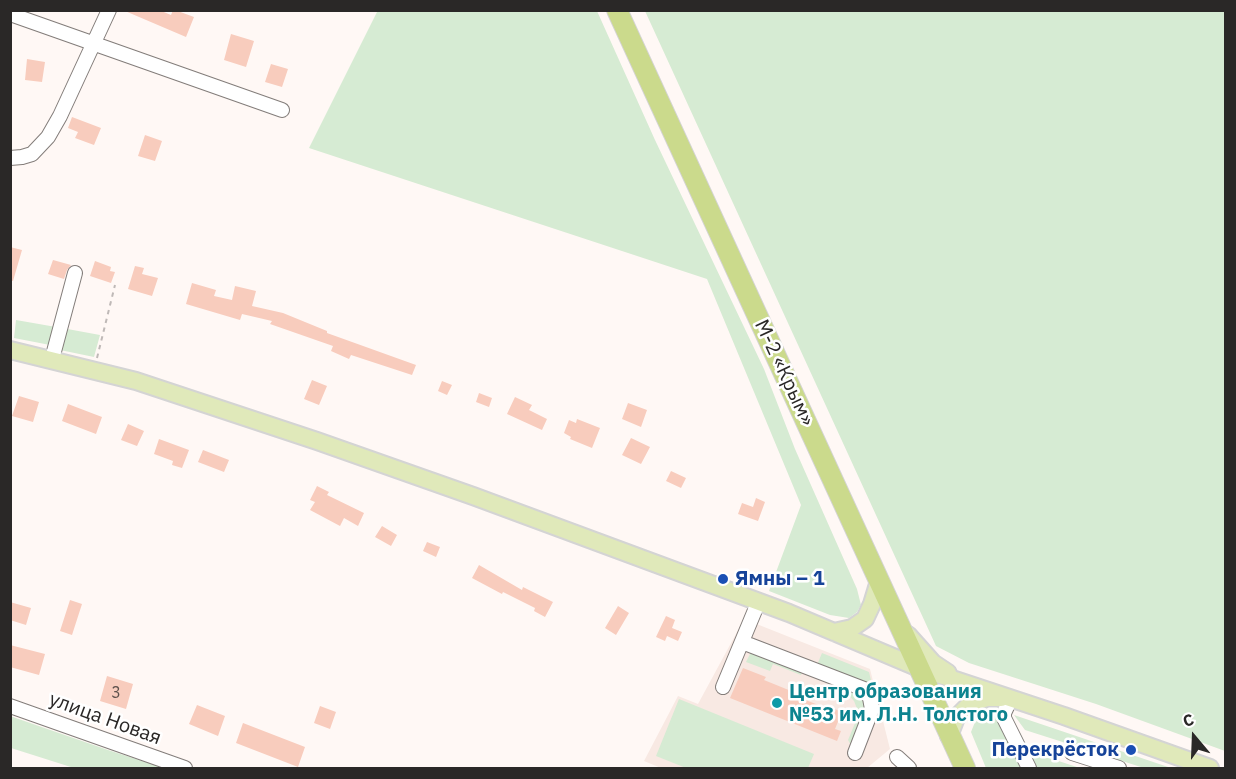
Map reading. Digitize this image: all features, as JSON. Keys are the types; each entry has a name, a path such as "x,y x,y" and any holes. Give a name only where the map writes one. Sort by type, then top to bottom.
{"highway":[{"name":"М-2 «Крым»","path":"617,10 965,768"}],"main road":[{"path":"10,350 94,369 207,403 455,489 834,632 919,668 1011,698 1200,767"},
{"path":"834,632 852,628 865,619 879,581"},
{"path":"901,627 933,663 961,682"},
{"path":"950,735 956,718 970,704 987,698 1011,698"}],"street":[{"path":"10,158 29,155 42,145 60,116 109,10"},
{"path":"10,14 282,110"},
{"path":"52,359 75,273"},
{"path":"723,687 758,603"},
{"path":"742,642 864,689 870,698 872,709 855,753"},
{"path":"1011,698 1004,718 1029,768"},
{"name":"улица Новая","path":"10,705 185,768"},
{"path":"1072,753 1119,768"},
{"path":"897,757 909,768"}],"path":[{"path":"94,369 115,285"}],"shaded area":[{"path":"744,619 870,669 890,749 867,768 661,768 644,761 678,696 698,704"}],"green space":[{"path":"378,10 597,11 655,140 764,369 795,449 857,589 861,605 857,612 849,618 830,615 769,591 801,505 707,279 309,148"},
{"path":"645,11 1225,11 1225,751 1096,704 969,663 936,646"},
{"path":"16,320 56,327 50,345 14,338"},
{"path":"62,328 100,335 94,357 60,350"},
{"path":"751,652 802,672 801,675 773,664 770,671 746,662"},
{"path":"822,653 869,672 873,688 817,665"},
{"path":"848,686 860,691 869,705 852,747 848,740 858,711 854,701 845,691"},
{"path":"679,699 814,754 808,768 686,768 656,756"},
{"path":"989,715 999,717 1003,733 1034,753 1080,768 986,768 971,732 975,722"},
{"path":"1014,715 1171,768 1144,768 1025,730"},
{"path":"10,716 164,768 74,768 11,748"}],"building":[{"path":"159,10 171,15 175,10 194,17 186,37 125,11"},
{"path":"231,34 254,41 246,67 224,60"},
{"path":"27,59 45,62 42,82 25,80"},
{"path":"271,64 288,69 282,87 265,82"},
{"path":"72,117 101,128 94,145 75,138 78,132 68,128"},
{"path":"145,135 162,141 155,161 138,156"},
{"path":"10,247 22,250 13,281 10,280"},
{"path":"53,260 71,265 64,279 48,274"},
{"path":"95,261 111,267 110,271 115,272 111,283 90,276"},
{"path":"135,266 144,268 142,274 158,278 152,296 128,289"},
{"path":"192,283 216,290 214,296 232,300 235,286 256,291 252,306 283,313 327,331 327,333 416,365 412,375 351,355 349,359 331,351 333,346 270,324 272,321 242,314 240,320 186,304"},
{"path":"312,380 327,386 319,405 304,399"},
{"path":"442,381 452,385 447,395 438,391"},
{"path":"479,393 492,398 489,407 476,402"},
{"path":"19,396 39,402 33,422 12,416"},
{"path":"515,397 532,405 529,410 547,419 542,430 507,414"},
{"path":"628,403 647,410 641,427 622,419"},
{"path":"68,404 102,417 96,434 62,421"},
{"path":"577,419 600,428 592,448 570,439 571,437 564,433 569,420 576,423"},
{"path":"128,424 144,431 137,446 121,440"},
{"path":"631,438 650,447 641,464 622,455"},
{"path":"159,439 189,450 182,468 172,465 173,461 154,454"},
{"path":"203,450 229,460 224,472 198,462"},
{"path":"671,471 686,478 681,488 666,481"},
{"path":"317,486 329,492 327,495 364,513 358,526 344,518 340,526 310,510 315,502 310,500"},
{"path":"756,498 765,502 758,521 738,514 742,503 753,507"},
{"path":"382,526 397,535 391,546 375,537"},
{"path":"427,542 440,547 436,557 423,551"},
{"path":"479,565 522,590 523,587 553,602 545,617 534,611 535,608 472,578"},
{"path":"70,600 82,604 72,635 60,631"},
{"path":"10,602 31,608 26,625 10,620"},
{"path":"618,606 629,613 616,635 605,628"},
{"path":"666,616 675,620 672,628 682,632 678,641 667,636 665,641 656,637"},
{"path":"10,645 45,654 39,675 10,667"},
{"name":"Центр образования №53 им. Л.Н. Толстого","path":"743,668 766,677 764,680 796,693 795,696 842,712 835,729 841,731 837,741 730,698"},
{"path":"107,676 133,684 126,709 100,701"},
{"path":"197,705 225,716 218,736 189,724"},
{"path":"320,706 336,712 330,729 314,723"},
{"path":"243,723 305,747 298,767 236,743"}],"place":[{"name":"Ямны – 1","path":"723,579"},
{"name":"Центр образования №53 им. Л.Н. Толстого","path":"777,703"},
{"name":"Перекрёсток","path":"1131,750"}]}
